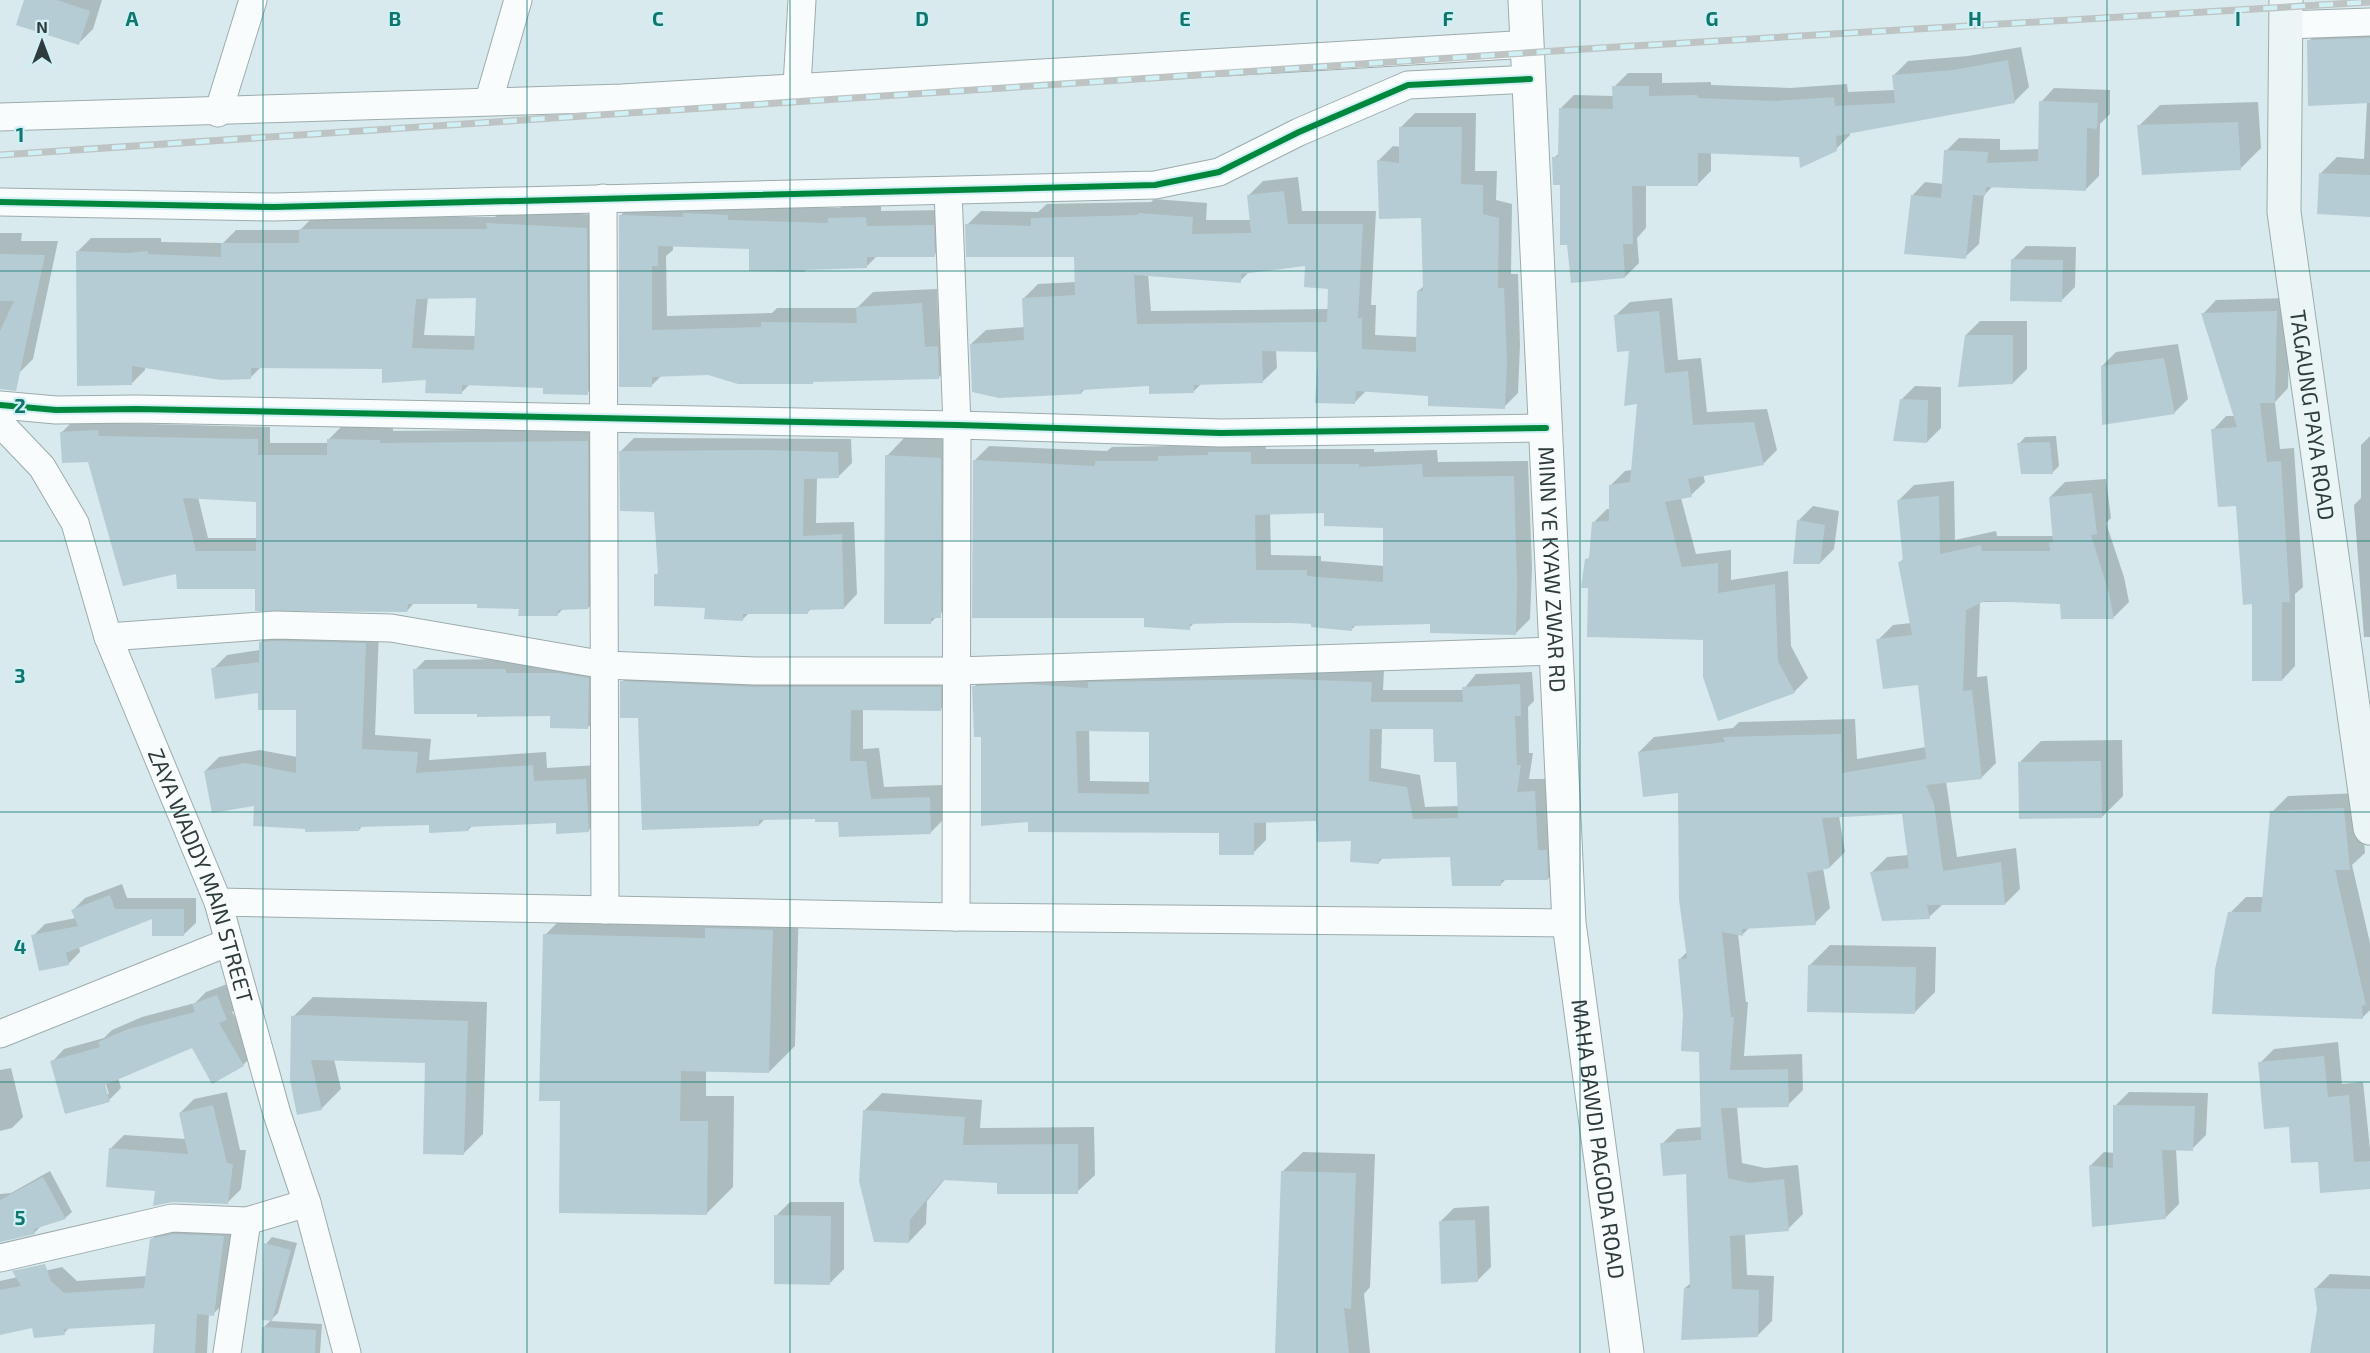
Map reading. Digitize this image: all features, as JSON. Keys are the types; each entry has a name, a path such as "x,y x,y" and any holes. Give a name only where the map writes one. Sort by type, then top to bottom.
{"main road":[{"name":"TAGAUNG PAYA ROAD","path":"2286,13 2284,212 2370,828"}],"street":[{"path":"218,112 253,0"},
{"path":"489,100 518,0"},
{"path":"798,86 802,0"},
{"name":"MINN YE KYAW ZWAR RD","path":"1525,0 1529,44 1569,923"},
{"path":"2286,13 2370,22"},
{"path":"0,117 218,112 489,100 622,98 1529,44"},
{"path":"0,202 274,207 1155,185 1219,172 1299,132 1408,85 1530,79"},
{"path":"948,191 957,425 956,916"},
{"path":"603,198 605,910"},
{"path":"0,405 56,411 148,410 605,418 957,425 1221,434 1546,428"},
{"name":"ZAYA WADDY MAIN STREET","path":"0,423 42,468 75,523 108,637 218,902 277,1114 308,1203 347,1353"},
{"path":"108,637 275,625 391,628 605,665 755,671 957,671 1557,651"},
{"path":"218,902 956,916 1569,923"},
{"name":"MAHA BAWDI PAGODA ROAD","path":"1569,923 1627,1353"},
{"path":"0,1034 62,1007 229,942"},
{"path":"0,1258 172,1218 246,1221 308,1203"},
{"path":"227,1353 246,1221"}],"building":[{"path":"24,0 57,0 90,11 79,45 16,25"},
{"path":"2370,38 2370,103 2308,106 2307,40"},
{"path":"2008,60 2015,103 1836,136 1837,151 1800,168 1799,157 1698,153 1698,186 1632,186 1633,244 1623,244 1625,278 1571,283 1567,245 1560,245 1560,185 1553,185 1552,157 1558,157 1559,108 1613,109 1612,86 1649,86 1649,96 1697,95 1698,98 1776,101 1834,97 1835,106 1895,103 1892,75 1953,70"},
{"path":"2039,101 2098,103 2097,129 2087,128 2086,191 1986,187 1985,196 1973,195 1966,259 1904,254 1911,195 1941,198 1944,150 1988,152 1987,163 2038,161"},
{"path":"2238,122 2241,170 2142,175 2137,125"},
{"path":"1399,127 1462,127 1461,184 1483,185 1483,214 1499,218 1498,288 1504,288 1507,361 1505,409 1428,406 1428,396 1356,391 1355,404 1315,403 1318,352 1262,351 1263,383 1194,385 1194,393 1149,394 1149,386 1081,390 1082,394 999,398 972,392 970,344 1024,340 1022,298 1075,295 1074,257 966,257 965,224 1031,226 1031,218 1138,215 1138,213 1193,217 1192,234 1251,233 1247,195 1284,191 1288,224 1363,224 1358,318 1362,318 1362,349 1416,352 1417,291 1423,291 1421,218 1379,219 1377,160 1399,163","holes":["1305,266 1304,287 1328,289 1327,322 1137,324 1134,275 1241,283 1241,274"]},
{"path":"2319,173 2370,175 2370,217 2317,214"},
{"path":"683,213 728,215 728,220 828,223 828,218 866,217 867,226 934,225 935,257 867,257 867,268 805,270 805,272 749,271 749,249 658,246 658,266 652,266 652,330 761,327 761,322 857,323 856,307 922,303 925,347 938,346 939,379 813,382 813,384 738,384 708,375 652,377 652,387 619,387 619,215 683,217"},
{"path":"486,223 587,228 588,395 543,394 543,388 462,385 462,394 425,393 426,380 382,383 382,369 251,368 251,379 221,380 132,366 132,385 77,386 76,251 127,253 148,251 148,254 221,257 221,243 299,243 299,229 487,229","holes":["476,298 474,350 412,348 416,299"]},
{"path":"0,254 45,255 16,391 0,389 0,331 14,301 0,301"},
{"path":"2011,259 2063,260 2062,302 2010,301"},
{"path":"1659,311 1665,373 1688,371 1693,425 1754,422 1764,465 1688,479 1692,497 1665,502 1682,567 1718,563 1718,593 1775,584 1778,661 1795,693 1718,721 1703,677 1703,640 1587,637 1588,588 1581,588 1585,559 1589,558 1592,522 1609,521 1609,485 1630,482 1637,404 1624,406 1629,351 1617,352 1614,315"},
{"path":"2277,311 2275,403 2260,403 2267,462 2281,461 2290,602 2282,602 2282,681 2252,681 2252,604 2243,605 2236,506 2218,507 2211,429 2237,427 2201,313"},
{"path":"1965,335 2013,335 2013,384 1958,387"},
{"path":"2164,358 2175,414 2102,425 2101,366"},
{"path":"1900,399 1928,400 1927,443 1893,441"},
{"path":"98,430 99,436 258,439 258,455 327,455 327,439 380,440 380,443 588,441 588,609 558,610 558,616 518,616 519,609 477,608 477,604 408,604 407,612 255,611 255,589 177,589 176,574 123,586 88,462 62,463 60,432","holes":["183,498 256,502 256,551 196,551"]},
{"path":"2050,442 2053,474 2021,474 2017,443"},
{"path":"619,451 838,452 839,478 804,479 803,536 842,534 844,609 808,610 808,614 743,614 743,621 704,619 705,608 654,606 654,574 658,574 654,512 620,511"},
{"path":"1208,452 1251,452 1251,464 1359,464 1359,467 1422,464 1423,477 1514,476 1516,635 1430,633 1430,624 1352,626 1352,631 1311,627 1311,624 1268,622 1190,624 1190,630 1144,627 1144,618 972,618 973,460 1095,466 1095,461 1158,461 1158,456 1208,455","holes":["1324,513 1324,526 1383,528 1383,582 1307,576 1307,570 1256,570 1255,515"]},
{"path":"885,455 941,458 941,618 931,618 931,624 884,624"},
{"path":"2092,493 2097,534 2091,535 2109,593 2114,619 2061,619 2060,604 1985,601 1966,610 1963,691 1972,690 1982,779 1926,785 1934,804 1943,871 2001,862 2005,905 1927,905 1930,919 1882,921 1870,872 1909,868 1902,814 1822,818 1830,868 1807,873 1816,925 1742,929 1743,936 1722,932 1731,1017 1734,1017 1730,1070 1788,1069 1789,1107 1721,1108 1728,1178 1749,1183 1784,1179 1789,1231 1730,1236 1732,1289 1759,1290 1758,1337 1681,1340 1684,1288 1690,1288 1686,1174 1663,1176 1660,1143 1701,1140 1699,1052 1681,1051 1683,1014 1678,959 1687,958 1679,900 1678,793 1643,797 1638,752 1725,742 1723,737 1841,734 1842,773 1926,759 1918,685 1883,689 1876,639 1912,635 1898,562 1903,561 1897,500 1939,496 1940,554 1981,545 1982,551 2050,551 2049,543 2053,542 2049,497"},
{"path":"1797,520 1825,525 1820,564 1793,564"},
{"path":"259,642 366,643 362,749 418,752 416,773 533,765 534,781 586,779 589,832 556,834 556,823 468,827 469,831 429,833 429,825 359,827 359,831 305,832 305,829 253,826 254,806 212,813 204,771 245,763 296,773 296,710 258,710 258,693 215,699 211,668 259,662"},
{"path":"413,669 506,669 506,673 558,673 589,678 588,729 550,728 550,716 477,717 477,714 414,714"},
{"path":"1287,679 1372,682 1371,702 1463,702 1462,687 1520,684 1521,716 1515,716 1517,765 1521,765 1517,792 1535,791 1538,850 1547,850 1548,880 1501,880 1501,886 1452,886 1450,857 1379,859 1379,864 1350,862 1351,841 1317,842 1316,821 1254,823 1254,855 1219,855 1219,833 1028,832 1028,822 981,826 981,737 974,737 972,686 1027,684 1088,688 1088,682","holes":["1370,729 1433,729 1434,762 1456,762 1458,818 1413,819 1407,787 1369,781","1076,731 1149,732 1149,794 1078,793"]},
{"path":"620,681 754,687 941,687 941,711 851,710 850,761 866,761 871,799 930,797 931,834 839,837 838,822 815,822 815,819 759,820 759,826 642,830 638,718 620,718"},
{"path":"2101,761 2102,818 2019,819 2018,762"},
{"path":"2344,808 2350,870 2335,870 2366,1005 2362,1006 2363,1019 2212,1014 2215,969 2228,912 2261,912 2270,811"},
{"path":"110,895 115,909 184,909 184,936 152,936 152,919 66,953 69,965 39,971 31,935 78,926 71,910"},
{"path":"705,928 773,930 769,1073 681,1071 680,1121 708,1121 707,1215 559,1213 560,1101 539,1101 543,934 705,938"},
{"path":"1808,965 1916,967 1915,1014 1807,1012"},
{"path":"217,995 227,1020 219,1023 244,1066 212,1084 192,1048 105,1085 110,1102 65,1114 50,1061 100,1047 98,1042 128,1029 195,1012 192,1004"},
{"path":"291,1016 468,1021 464,1155 423,1154 425,1063 311,1060 322,1110 297,1115 290,1080"},
{"path":"2324,1056 2328,1097 2349,1095 2354,1162 2370,1161 2370,1189 2320,1193 2318,1162 2291,1163 2289,1127 2264,1129 2258,1062"},
{"path":"213,1105 227,1163 233,1164 228,1204 172,1202 153,1206 155,1191 106,1187 109,1148 188,1154 179,1113"},
{"path":"2113,1105 2195,1106 2193,1151 2162,1150 2166,1219 2092,1227 2089,1165 2113,1168"},
{"path":"863,1110 965,1117 963,1145 1078,1144 1078,1194 997,1194 997,1183 943,1180 910,1220 909,1243 874,1242 859,1181"},
{"path":"1281,1171 1356,1173 1351,1309 1344,1308 1349,1353 1275,1353"},
{"path":"43,1177 66,1219 34,1229 35,1234 0,1242 0,1200"},
{"path":"774,1215 831,1216 830,1285 774,1284"},
{"path":"1475,1220 1478,1282 1441,1284 1439,1221"},
{"path":"173,1234 224,1236 214,1316 197,1314 195,1353 153,1353 155,1324 64,1329 65,1335 34,1338 32,1328 0,1335 0,1290 21,1286 12,1271 45,1264 51,1281 64,1293 144,1288 150,1239"},
{"path":"264,1243 291,1250 272,1321 262,1320"},
{"path":"2314,1288 2370,1289 2370,1353 2310,1353 2317,1309"},
{"path":"262,1327 316,1330 315,1353 261,1353"}],"railway":[{"path":"0,155 1600,48 2370,2"}],"cycle path":[{"path":"0,202 274,207 1155,185 1219,172 1299,132 1408,85 1530,79"},
{"path":"0,405 56,410 136,409 957,425 1221,433 1546,428"}]}
